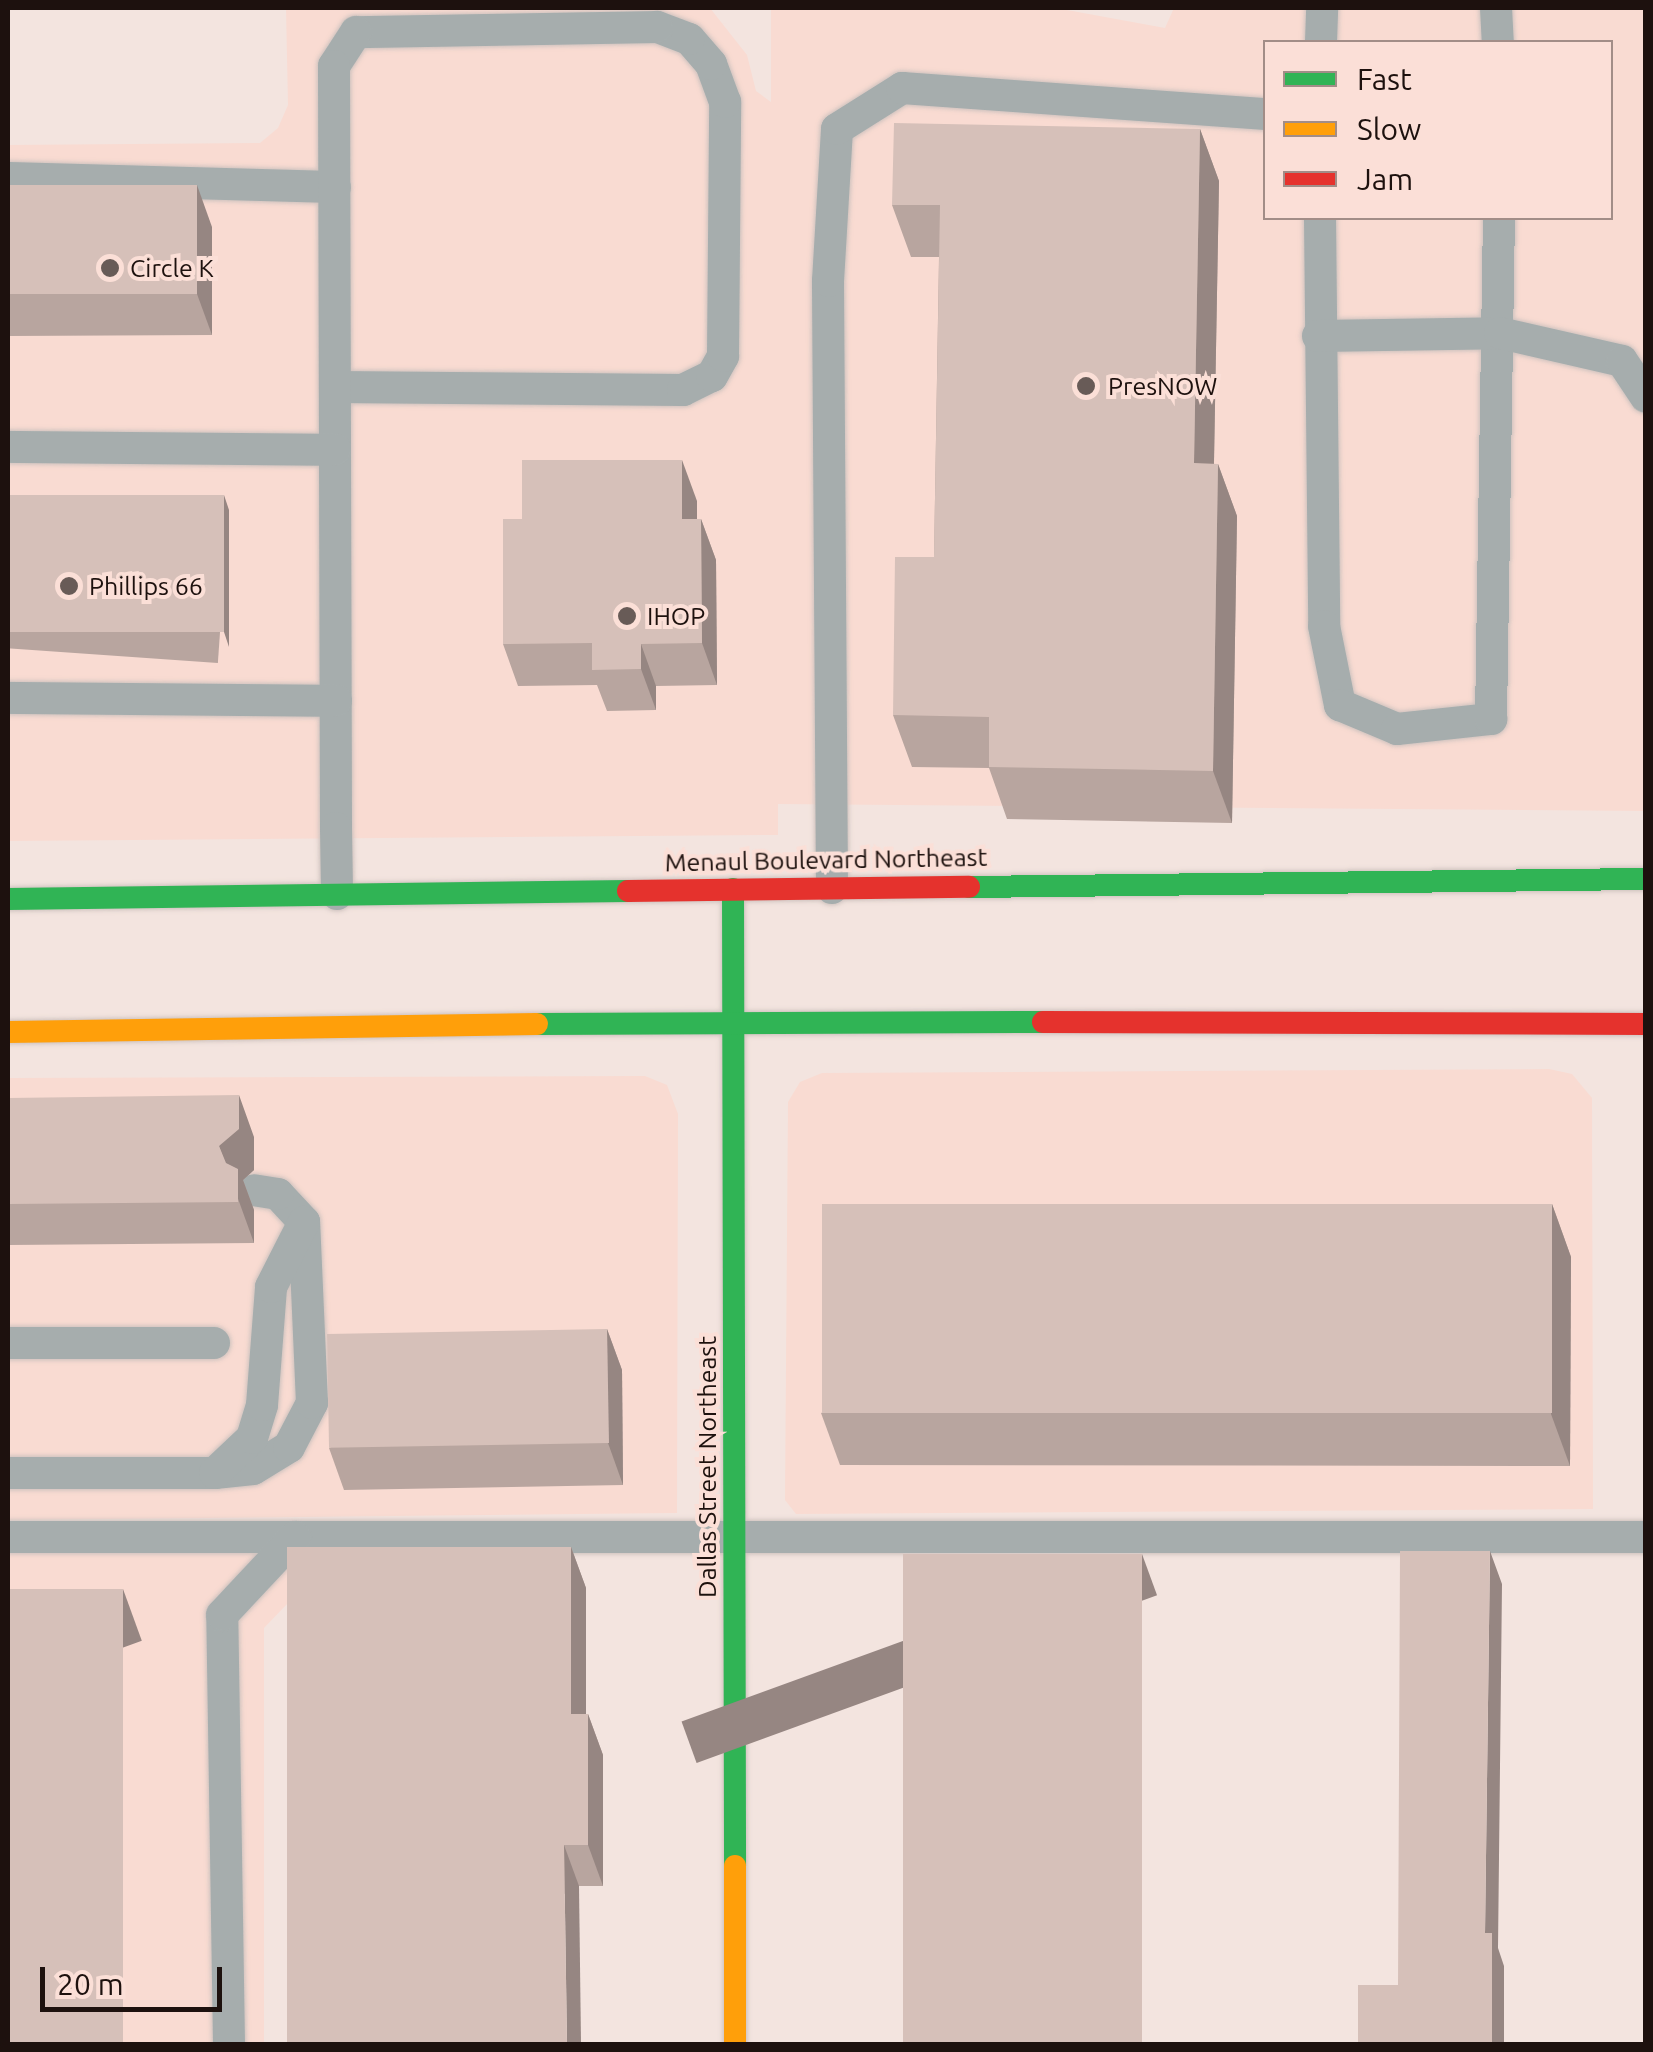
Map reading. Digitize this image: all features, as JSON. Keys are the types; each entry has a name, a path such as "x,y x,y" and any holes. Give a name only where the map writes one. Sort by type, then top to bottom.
{"main road":[{"name":"Menaul Boulevard Northeast","path":"8,898 1646,880"},
{"name":"Dallas Street Northeast","path":"734,888 735,2044"},
{"path":"8,1032 734,1021 1646,1024"}],"lane":[{"path":"1322,8 1322,40"},
{"path":"1496,8 1498,40"},
{"path":"335,387 682,390 712,376 724,356 725,102 711,64 689,39 657,27 356,32 334,66 335,187 335,387 335,450 337,894"},
{"path":"832,888 828,281 837,129 902,88 1263,114"},
{"path":"8,178 335,187"},
{"path":"1320,220 1318,336 1324,626 1340,705 1396,729 1492,719 1499,220"},
{"path":"1318,336 1500,333 1622,361 1646,397"},
{"path":"8,447 335,450"},
{"path":"8,698 336,701"},
{"path":"8,1473 215,1474 274,1459 308,1415 304,1222 278,1194 254,1190"},
{"path":"215,1474 252,1438 262,1404 271,1287 304,1222"},
{"path":"8,1343 214,1343"},
{"path":"8,1537 1646,1537"},
{"path":"229,2044 222,1616 295,1537"}],"shaded area":[{"path":"286,8 710,8 747,55 756,91 771,102 771,8 1056,8 1165,28 1174,8 1645,8 1645,811 778,804 778,835 8,841 8,145 260,143 278,128 288,105"},
{"path":"1549,1069 1572,1074 1592,1098 1593,1509 796,1514 785,1500 788,1102 800,1082 822,1073"},
{"path":"645,1076 667,1085 678,1114 677,1513 8,1520 8,1078"},
{"path":"8,1550 336,1553 264,1628 264,2044 8,2044"}],"building":[{"name":"PresNOW","path":"894,123 1200,129 1194,463 1218,464 1213,771 989,767 989,717 893,715 895,557 934,557 940,205 892,205"},
{"path":"8,185 197,185 197,294 8,294"},
{"path":"522,460 682,460 682,519 701,519 702,643 641,644 641,669 592,670 592,643 503,644 503,519 522,519"},
{"path":"8,495 224,495 224,632 8,632"},
{"path":"239,1095 239,1129 219,1146 226,1163 238,1169 238,1202 8,1204 8,1098"},
{"path":"822,1204 1552,1204 1552,1413 822,1413"},
{"path":"607,1329 609,1443 329,1448 327,1334"},
{"path":"287,1547 571,1547 571,1714 588,1714 588,1845 564,1845 567,2044 287,2044"},
{"path":"1400,1551 1490,1551 1485,1933 1492,1933 1492,2044 1358,2044 1358,1985 1398,1985"},
{"path":"903,1554 1142,1554 1142,2044 903,2044"},
{"path":"8,1589 123,1589 123,2044 8,2044"}],"traffic: fast":[{"path":"969,887 1646,879"},
{"path":"733,889 735,1866"},
{"path":"8,899 628,891"},
{"path":"537,1024 1043,1022"}],"traffic: slow":[{"path":"8,1032 537,1024"},
{"path":"735,1866 735,2044"}],"traffic: jam":[{"path":"628,891 969,887"},
{"path":"1043,1022 1646,1024"}],"place":[{"name":"Circle K","path":"110,268"},
{"name":"PresNOW","path":"1086,386"},
{"name":"Phillips 66","path":"69,586"},
{"name":"IHOP","path":"627,616"}]}
